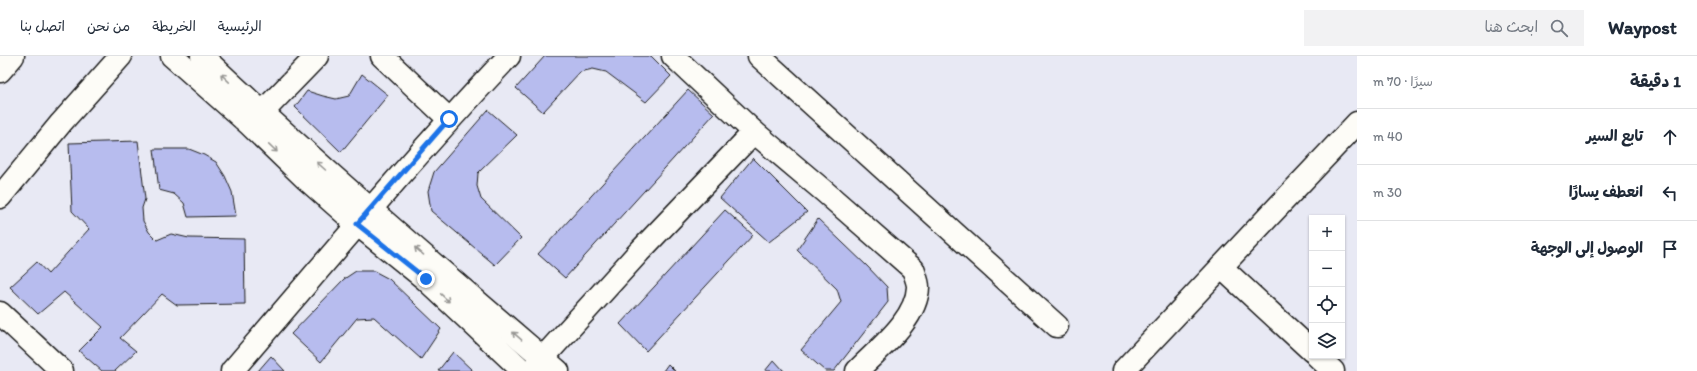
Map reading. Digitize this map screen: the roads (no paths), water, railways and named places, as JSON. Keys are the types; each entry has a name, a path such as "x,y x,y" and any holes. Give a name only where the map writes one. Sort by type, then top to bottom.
{"street":[{"path":"0,71 13,56"},
{"path":"0,197 61,123 121,56"},
{"path":"172,56 256,119 364,217 544,367 639,252 754,132"},
{"path":"202,56 256,119"},
{"path":"256,119 317,56"},
{"path":"382,56 449,119"},
{"path":"232,371 449,119 509,56"},
{"path":"673,56 754,132 913,269 918,286 915,300 905,323 857,371"},
{"path":"759,56 1057,326"},
{"path":"1123,371 1357,123"},
{"path":"364,217 426,279 523,371"},
{"path":"1221,267 1309,348"},
{"path":"0,313 62,371"},
{"path":"1320,359 1333,371"}]}
